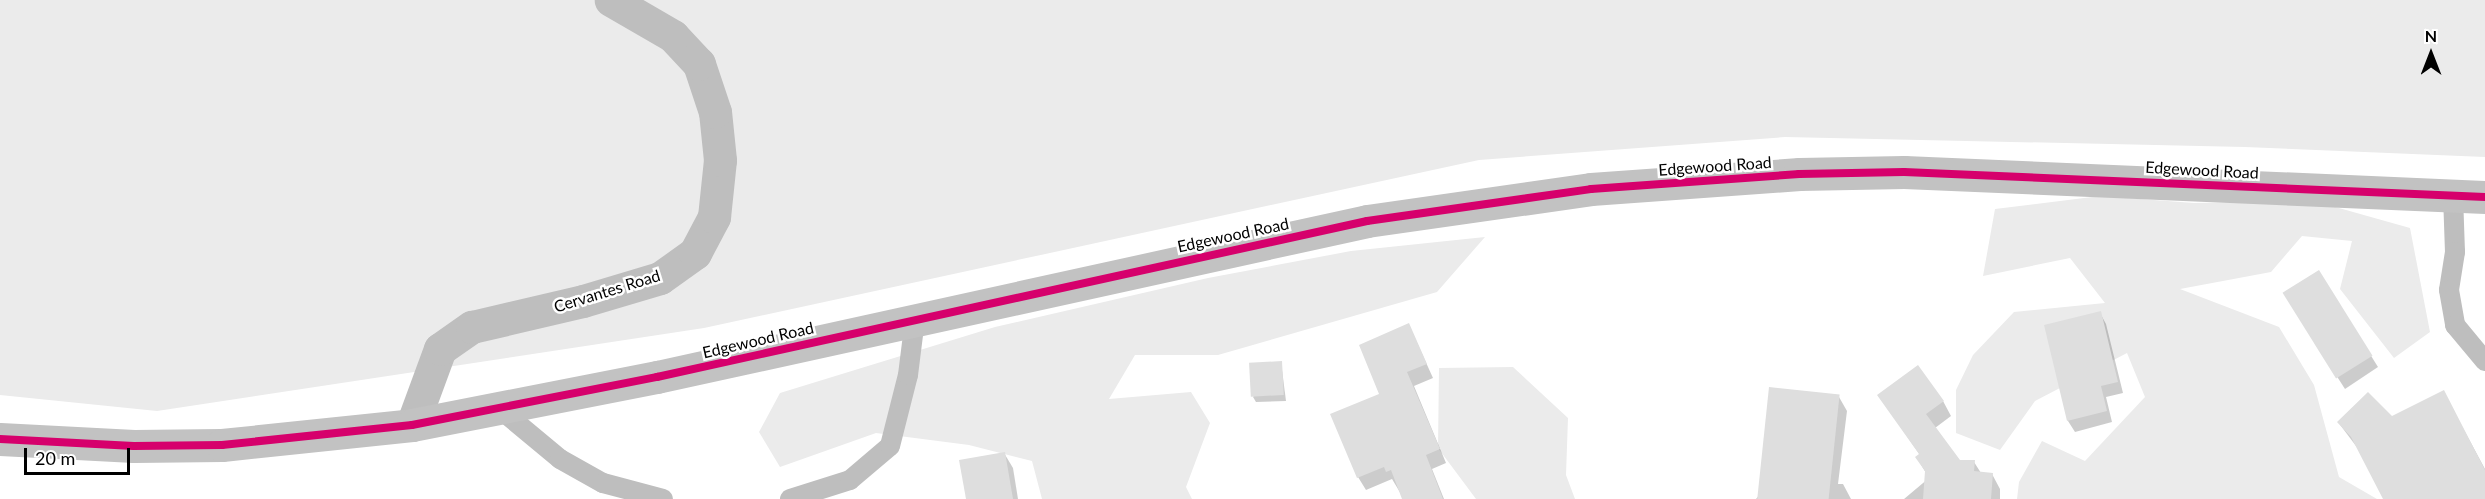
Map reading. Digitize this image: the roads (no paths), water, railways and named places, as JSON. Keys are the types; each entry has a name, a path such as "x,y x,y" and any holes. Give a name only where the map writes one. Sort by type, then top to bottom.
{"main road":[{"name":"Edgewood Road","path":"0,439 134,446 222,445 412,425 500,409 1367,221 1480,202 1691,181 1799,174 2013,174 2485,197"}],"street":[{"name":"Cervantes Road","path":"412,425 440,349 472,327 583,301 660,278 695,253 714,217 720,160 715,112 699,64 673,36 611,0"}],"lane":[{"path":"2453,195 2455,252 2449,290 2455,324 2485,361"},
{"path":"790,499 850,480 891,446 909,375 915,319"},
{"path":"500,409 560,459 603,483 663,499"}]}
